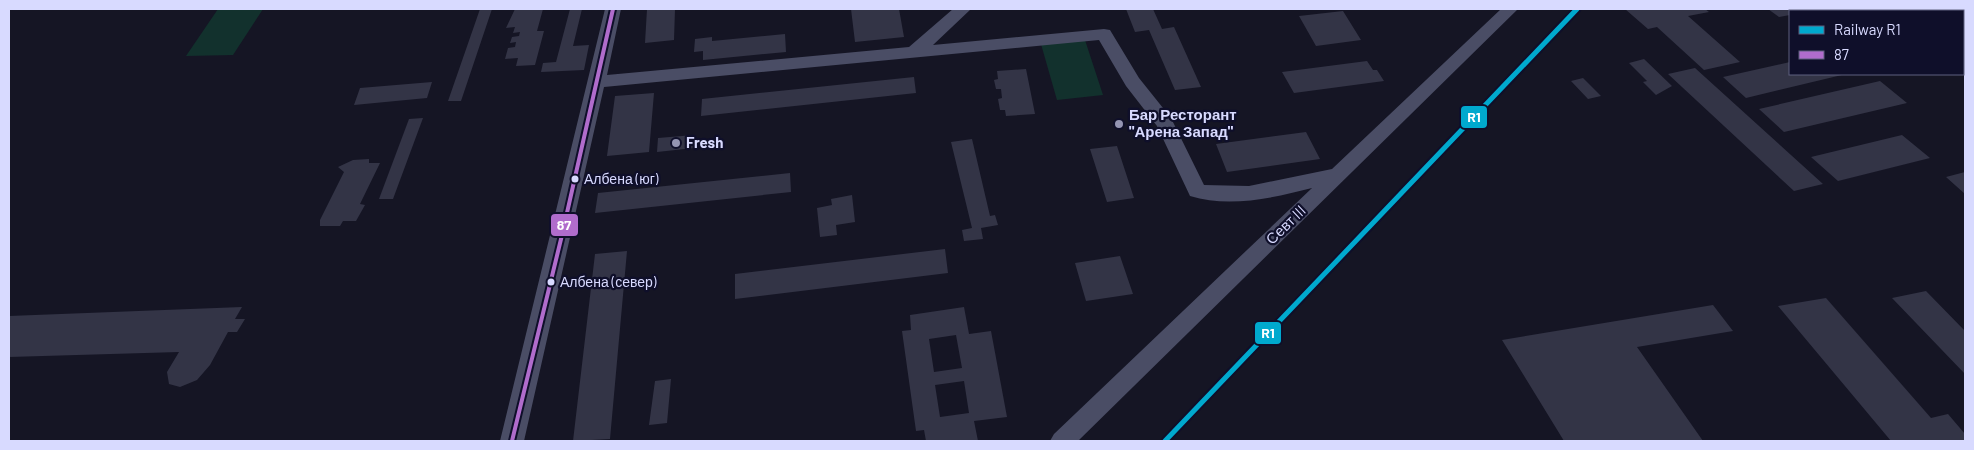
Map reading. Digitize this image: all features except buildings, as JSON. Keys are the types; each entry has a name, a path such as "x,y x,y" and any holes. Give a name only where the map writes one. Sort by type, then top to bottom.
{"street":[{"path":"512,441 613,9"},
{"path":"914,52 963,9"},
{"name":"Севт III","path":"1062,441 1510,9"},
{"path":"596,82 1104,34 1132,82 1165,123 1197,191 1212,195 1288,188 1339,174"}],"green space":[{"path":"218,9 263,9 233,55 186,56"},
{"path":"1085,40 1103,95 1057,100 1041,44"}],"rail line":[{"name":"R1","path":"1165,441 1577,9"}],"transit line":[{"name":"87","path":"512,441 562,235 613,9"}],"place":[{"name":"Бар Ресторант \"Арена Запад\"","path":"1119,124"},
{"name":"Fresh","path":"676,143"},
{"name":"Албена (юг)","path":"575,179"},
{"name":"Албена (север)","path":"551,282"}]}
